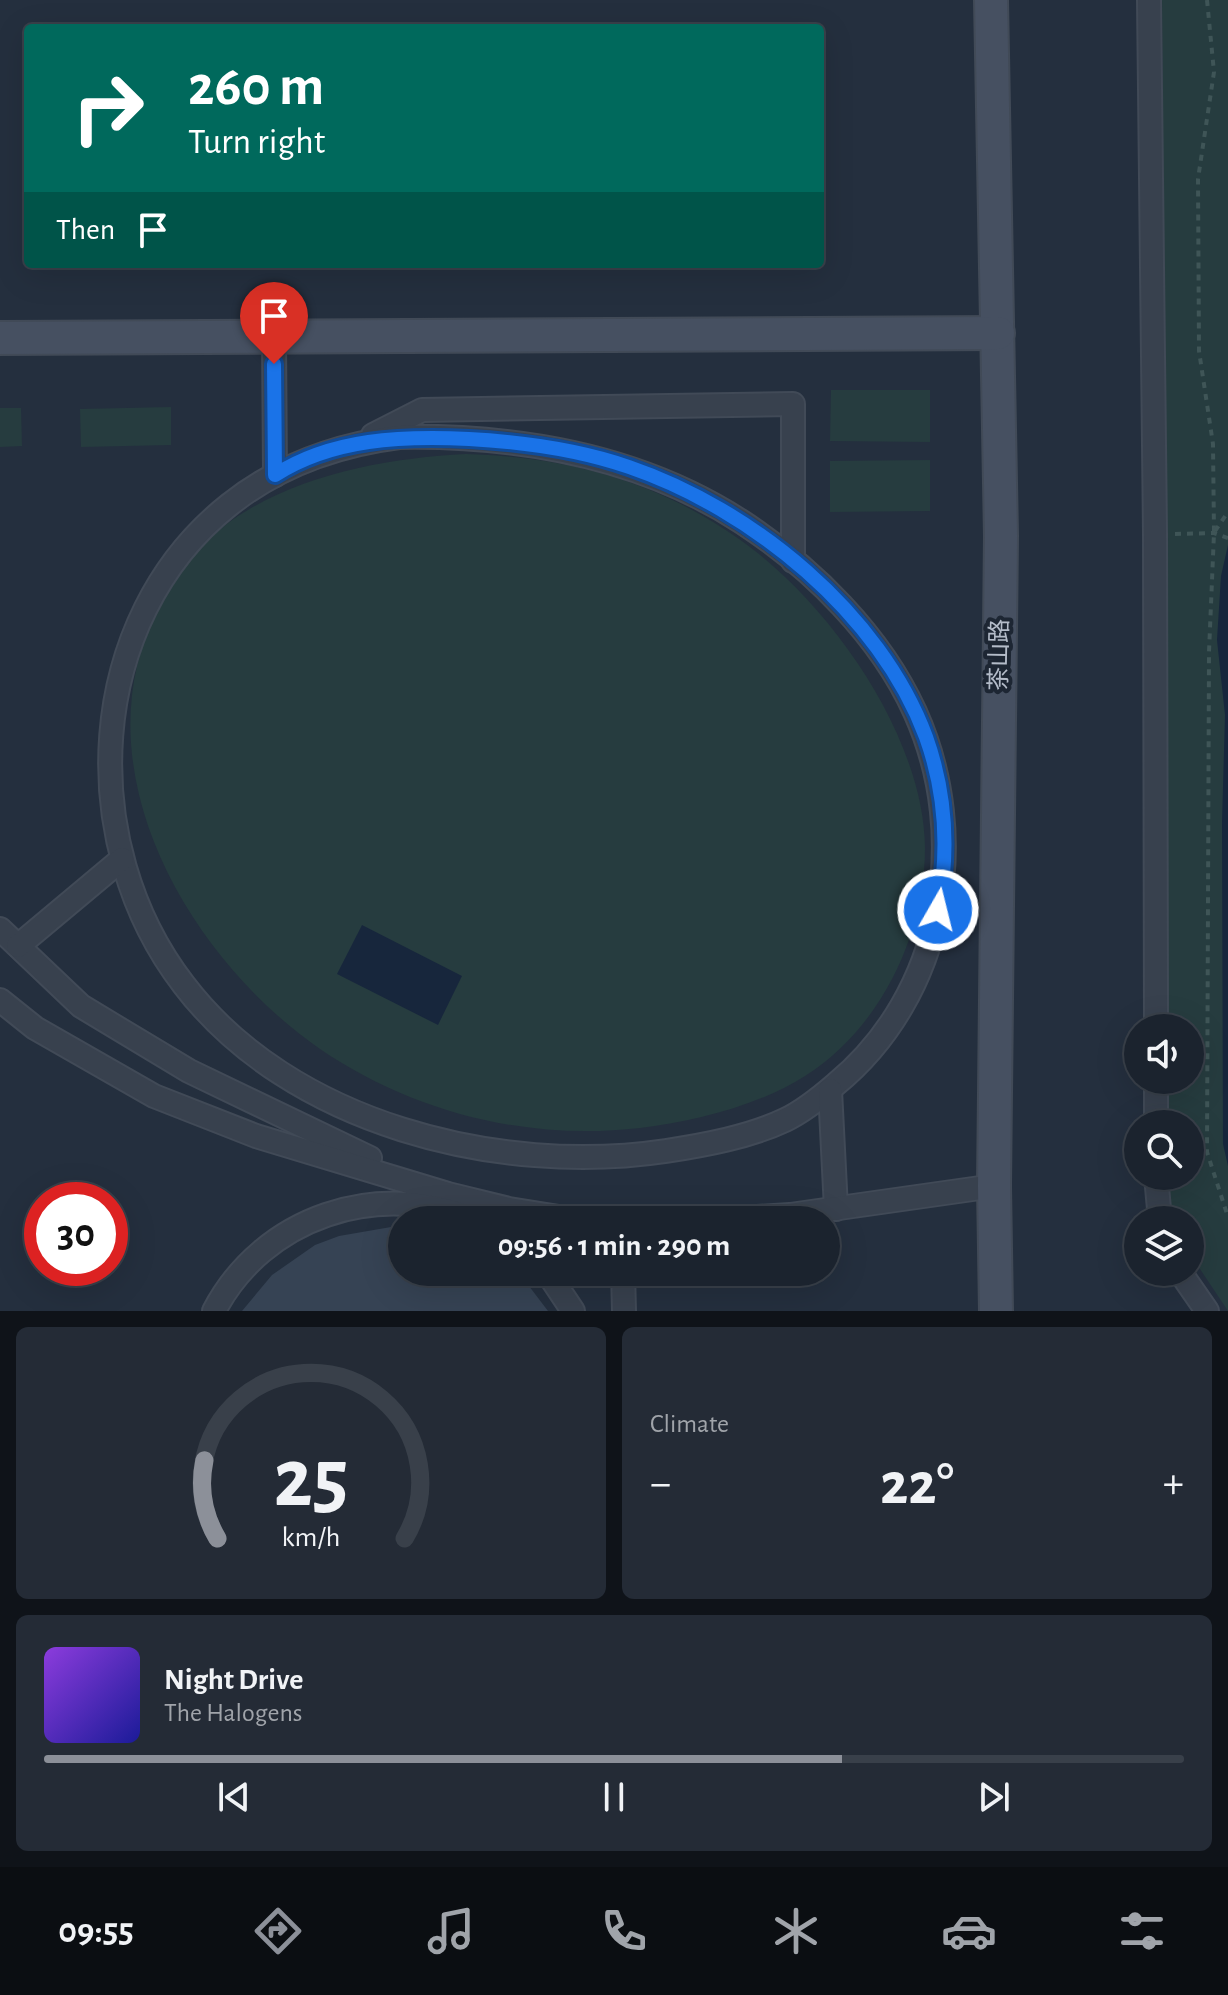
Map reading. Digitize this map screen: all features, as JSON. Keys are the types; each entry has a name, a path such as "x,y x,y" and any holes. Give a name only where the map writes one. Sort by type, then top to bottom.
{"street":[{"name":"茶山路","path":"991,0 1001,536 994,1186 996,1311"},
{"path":"1149,0 1156,1014"},
{"path":"0,338 998,333"},
{"path":"274,337 275,475"},
{"path":"353,445 422,410 793,404 793,561"},
{"path":"399,437 502,440 588,455 657,478 707,501 742,522 793,561 835,600 882,655 914,709 935,768 945,862 935,926 913,988 869,1053 830,1090 785,1120 677,1149 622,1156 539,1156 454,1143 371,1118 319,1094 262,1061 205,1011 161,952 143,919 122,859 112,814 110,742 114,706 132,637 146,607 181,551 228,505 275,475 311,458 353,445 399,437"},
{"path":"18,946 122,859"},
{"path":"0,929 81,1006 189,1071 453,1206"},
{"path":"0,1000 35,1028 154,1096 256,1136 445,1201"},
{"path":"830,1090 836,1206"},
{"path":"840,1208 994,1186"},
{"path":"214,1311 236,1277 255,1257 300,1225 352,1207 379,1203 445,1201 485,1206"},
{"path":"556,1286 573,1311"},
{"path":"623,1286 624,1311"},
{"path":"1190,1286 1207,1311"}],"path":[{"path":"1207,0 1214,72 1198,179 1199,351 1213,444 1214,533 1209,652 1207,1152 1228,1217"},
{"path":"1214,533 1228,512"},
{"path":"1155,534 1214,533 1228,538"}],"green space":[{"path":"1162,0 1228,0 1228,1311 1204,1275 1204,1206 1168,1206 1168,1190 1204,1190 1204,1110 1168,1110 1168,1094 1204,1094 1204,1014 1168,1014"},
{"path":"831,390 930,390 930,442 830,441"},
{"path":"171,407 171,445 81,447 80,409"},
{"path":"0,408 21,408 22,446 0,447"},
{"path":"466,454 539,460 609,476 675,501 707,519 773,565 805,598 837,634 865,674 889,717 908,761 920,805 925,848 917,914 907,946 876,1006 855,1033 832,1056 805,1076 768,1096 704,1117 640,1128 598,1131 514,1126 433,1106 356,1071 320,1049 271,1010 227,963 189,910 158,853 138,792 130,730 137,668 159,607 187,564 224,526 278,494 308,482 371,465"},
{"path":"930,460 930,511 830,512 830,461"}],"water":[{"path":"1228,545 1228,1166 1223,1144 1222,823 1225,715 1217,640 1221,576"},
{"path":"362,925 462,976 438,1025 337,974"}],"building":[{"path":"388,1228 388,1286 529,1286 548,1311 242,1311 272,1275 315,1245 339,1236"}],"route":[{"path":"274,364 275,475 340,448 399,437 502,440 546,446 609,461 671,484 707,501 775,546 835,600 862,631 882,655 914,709 926,738 941,798 945,862 938,910"}]}
